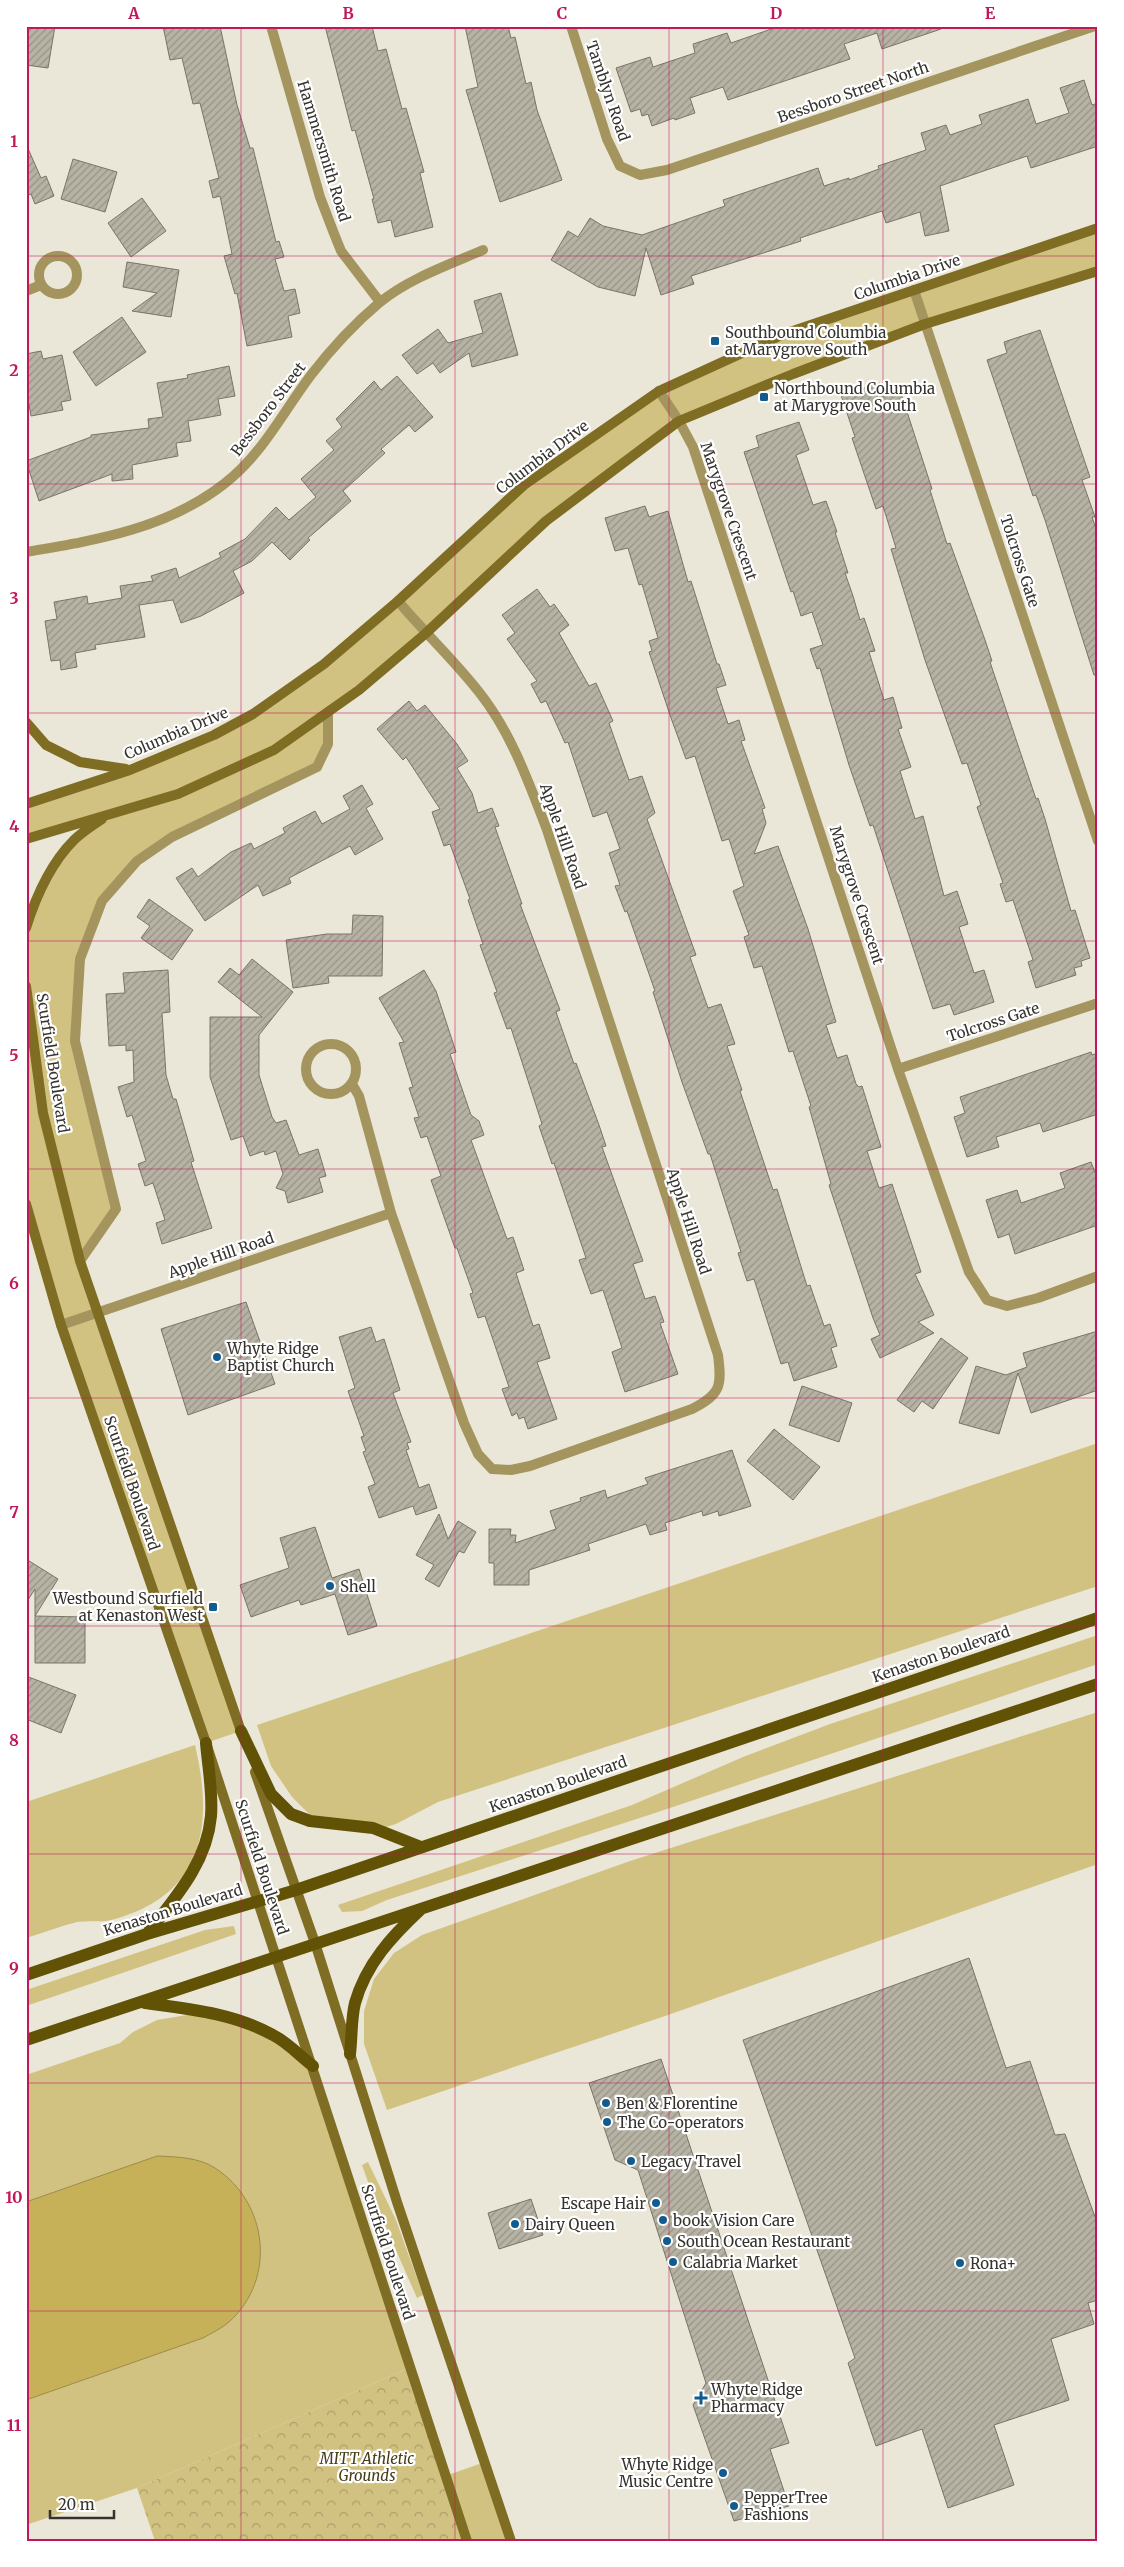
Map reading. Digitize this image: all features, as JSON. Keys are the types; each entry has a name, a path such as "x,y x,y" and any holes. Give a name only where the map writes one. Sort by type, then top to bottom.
{"main road":[{"name":"Kenaston Boulevard","path":"26,1974 147,1934 296,1890 1098,1618"},
{"path":"26,2040 1098,1684"},
{"path":"241,1731 270,1794 290,1814 310,1821 373,1828 421,1847"},
{"path":"147,1934 180,1890 200,1858 207,1841 211,1815 206,1743"},
{"path":"350,2054 354,2004 367,1972 388,1941 423,1907"},
{"path":"143,2002 220,2014 250,2024 275,2035 313,2066"}],"street":[{"name":"Hammersmith Road","path":"272,26 320,197 335,238 341,251 380,302"},
{"name":"Tamblyn Road","path":"570,26 607,139 620,166"},
{"name":"Bessboro Street North","path":"620,166 640,175 667,170 1095,26"},
{"name":"Columbia Drive","path":"26,804 130,770 214,736 253,714 324,664 398,601 524,485 659,391 784,334 1098,228"},
{"name":"Bessboro Street","path":"26,552 91,540 154,524 201,500 225,484 249,463 311,375 338,343 380,302 423,277 483,250"},
{"path":"26,839 178,794 274,750 359,690 425,634 546,521 679,421 794,374 925,324 1098,271"},
{"path":"26,291 41,285"},
{"name":"Tolcross Gate","path":"914,290 1098,841"},
{"name":"Marygrove Crescent","path":"659,391 679,421 692,447 898,1069 969,1272 987,1300 1007,1306 1038,1298 1098,1276"},
{"name":"Apple Hill Road","path":"352,1084 359,1096 391,1213 464,1423 478,1454 492,1469 510,1470 530,1466 692,1409 712,1399 721,1382 718,1355 547,830 529,783 512,746 480,694 425,634 398,601"},
{"name":"Scurfield Boulevard","path":"80,1261 116,1209 75,1041 80,959 102,901 137,861 172,837 317,768 328,744 328,712"},
{"path":"26,722 46,745 80,762 130,770"},
{"path":"26,928 31,911 54,864 75,839 109,814"},
{"name":"Scurfield Boulevard","path":"26,986 43,1113 80,1261 96,1313 315,1943 397,2202 511,2541"},
{"name":"Tolcross Gate","path":"898,1069 1098,1003"},
{"name":"Apple Hill Road","path":"337,1044 343,1047 352,1054 356,1063 355,1078 352,1084 338,1094 321,1093 310,1084 307,1076 308,1058 315,1049 323,1045 337,1044"},
{"name":"Scurfield Boulevard","path":"26,1204 61,1325 206,1743 467,2541"},
{"name":"Apple Hill Road","path":"61,1325 391,1213"}],"green space":[{"path":"1098,228 1098,271 925,324 679,421 546,521 425,634 328,712 328,744 317,767 172,837 137,861 102,901 80,959 75,1041 116,1209 80,1261 241,1731 206,1743 61,1325 26,1204 26,928 54,864 107,815 26,839 26,804 214,735 324,664 524,485 659,391 784,334"},
{"path":"1098,1443 1098,1586 438,1802 396,1824 379,1829 310,1815 292,1797 271,1766 257,1725"},
{"path":"1098,1635 1098,1664 655,1813 387,1900 362,1911 342,1912 338,1905 632,1805 743,1757 830,1724"},
{"path":"1098,1712 1098,1864 665,2016 387,2110 364,2044 364,2011 374,1979 394,1953 422,1935 630,1861"},
{"path":"195,1745 201,1774 202,1829 195,1853 184,1874 168,1893 145,1908 115,1919 77,1922 26,1938 26,1802"},
{"path":"234,1926 236,1934 26,2006 26,1990 205,1930"},
{"path":"193,2014 226,2015 304,2058 413,2366 137,2488 26,2525 26,2400 203,2338 232,2318 244,2303 259,2271 157,2156 26,2202 26,2075 120,2043 133,2032 157,2020"},
{"path":"368,2162 396,2220 423,2295 417,2298 377,2207 362,2165"},
{"name":"MITT Athletic Grounds","path":"413,2366 467,2541 155,2541 137,2488"},
{"path":"485,2462 511,2541 467,2541 445,2476"}],"shaded area":[{"path":"157,2156 187,2158 208,2164 233,2183 246,2200 255,2220 260,2242 260,2263 255,2285 244,2304 229,2322 203,2338 26,2400 26,2202"}],"building":[{"path":"26,26 55,26 48,68 26,65"},
{"path":"163,26 220,26 237,105 250,148 253,148 276,242 279,241 284,257 275,259 284,291 295,289 300,313 288,316 292,337 247,346 237,293 235,294 224,256 232,254 220,196 213,198 209,181 219,178 200,103 193,104 182,58 170,60"},
{"path":"325,26 372,26 378,51 386,49 402,109 406,108 424,172 420,173 433,227 395,237 391,220 378,223 372,199 374,199 355,130 352,131"},
{"path":"465,26 508,26 511,38 515,37 526,84 531,82 537,110 562,180 500,202 466,90 478,87"},
{"path":"780,26 941,26 941,29 882,49 877,33 844,44 850,59 728,100 723,87 690,98 695,113 675,120 674,118 652,126 648,114 642,116 640,109 631,112 616,68 650,57 653,67 695,53 693,44 727,33 731,43"},
{"path":"1084,80 1092,105 1098,103 1098,146 1031,168 1027,156 940,186 949,231 925,236 920,212 886,223 882,211 800,238 801,241 691,276 694,284 661,295 646,248 635,296 598,287 551,260 568,231 578,237 590,218 603,226 642,235 725,206 723,200 818,168 824,186 849,178 849,180 879,169 878,166 926,150 921,133 946,125 950,135 982,124 979,115 1028,99 1036,124 1069,113 1060,88"},
{"path":"26,144 41,178 46,176 54,196 35,204 31,194 26,196"},
{"path":"73,159 117,172 105,212 61,199"},
{"path":"142,198 166,231 131,257 108,223"},
{"path":"127,262 179,270 171,317 132,311 157,293 123,287"},
{"path":"501,293 518,355 472,367 469,353 440,373 433,363 417,374 402,355 438,329 448,343 483,333 474,301"},
{"path":"122,317 146,352 96,386 73,352"},
{"path":"1040,330 1090,477 1082,480 1095,517 1092,517 1098,535 1098,675 1094,675 1045,520 1036,495 1033,496 987,360 1007,353 1004,342"},
{"path":"41,351 43,359 62,355 71,400 61,402 63,410 31,416 26,388 26,354"},
{"path":"229,366 235,396 218,399 221,415 188,421 191,441 176,443 178,456 132,465 133,479 112,481 112,474 39,501 26,461 91,437 91,435 149,428 148,419 163,417 157,383 188,378 187,375"},
{"path":"397,376 433,417 415,432 409,425 381,449 385,453 343,491 351,501 308,538 310,540 290,560 272,542 252,561 233,571 244,593 201,616 181,623 173,600 139,605 145,637 95,645 96,649 75,653 77,667 61,670 60,660 51,661 45,621 57,619 54,602 87,596 88,604 122,598 120,586 153,581 151,576 176,568 179,578 221,557 219,553 245,539 276,507 289,520 316,497 301,479 334,450 326,441 342,427 336,419 374,381 381,390"},
{"path":"880,383 884,396 900,390 932,489 930,490 947,544 950,543 985,640 992,661 990,662 1036,799 1038,798 1045,819 1071,911 1075,910 1090,958 1081,961 1082,966 1074,968 1076,975 1036,988 1028,962 1033,960 1013,900 1006,902 1000,884 1003,883 977,807 981,805 967,763 962,764 925,660 891,549 896,548 883,506 876,509 852,438 855,437 841,395"},
{"path":"799,422 809,450 796,455 813,505 826,501 837,532 835,532 848,573 845,573 860,620 864,618 875,651 869,652 884,700 893,697 902,728 898,729 911,767 900,771 915,819 923,816 944,896 957,891 968,924 959,927 974,973 984,970 994,1002 954,1015 950,1004 933,1009 873,825 870,826 849,765 820,668 817,669 810,649 823,645 812,612 801,616 793,591 791,592 744,452 759,447 756,436"},
{"path":"645,506 649,517 668,511 688,582 691,581 717,664 719,664 726,685 716,688 728,724 739,720 745,740 741,741 765,808 762,809 766,823 754,854 778,846 808,929 836,1022 826,1025 837,1058 847,1055 856,1084 859,1087 862,1086 881,1147 867,1151 879,1188 892,1184 921,1272 915,1274 934,1315 918,1322 934,1333 880,1358 871,1339 880,1335 829,1185 831,1184 809,1107 811,1106 793,1051 789,1052 762,966 754,968 744,937 749,935 733,891 744,886 729,839 722,841 695,756 686,759 649,652 652,651 649,641 658,638 642,584 639,585 628,548 615,551 605,518"},
{"path":"537,589 550,607 554,604 569,625 559,633 589,686 596,683 613,721 609,723 629,780 642,776 655,813 647,819 696,955 690,957 708,1008 721,1004 735,1044 727,1046 742,1090 740,1091 773,1190 777,1189 807,1286 810,1285 824,1326 830,1324 837,1346 831,1348 837,1367 794,1381 788,1362 781,1364 754,1279 747,1281 738,1253 741,1252 710,1154 708,1154 682,1082 653,992 655,991 627,911 625,912 615,886 620,885 609,853 620,849 607,812 593,817 568,742 565,743 546,701 541,703 531,684 537,681 507,639 515,633 502,615"},
{"path":"409,701 417,711 425,705 457,744 468,761 457,768 472,793 478,813 492,808 499,826 495,827 522,904 520,904 560,1010 556,1012 574,1064 576,1063 599,1125 606,1146 602,1147 643,1261 633,1264 645,1299 655,1296 664,1322 660,1323 678,1374 625,1392 612,1352 622,1348 603,1290 591,1294 579,1260 586,1258 554,1163 552,1164 539,1126 542,1124 511,1028 507,1029 494,993 497,992 480,945 483,944 468,900 470,899 450,844 444,846 432,812 440,809 406,757 403,760 377,729"},
{"path":"362,785 373,804 366,808 383,839 355,855 350,846 289,878 291,883 263,896 258,885 205,921 176,878 192,868 198,877 231,852 251,843 254,849 285,833 283,828 315,811 322,824 350,809 343,796"},
{"path":"149,899 193,930 172,960 141,938 150,926 137,917"},
{"path":"353,915 383,916 382,976 328,976 329,983 293,988 286,940 327,934 352,934"},
{"path":"252,959 293,992 259,1035 259,1075 272,1117 276,1123 286,1120 299,1155 318,1149 326,1176 319,1178 323,1192 288,1203 285,1191 276,1188 283,1174 276,1151 265,1155 264,1151 250,1156 243,1136 231,1140 210,1077 210,1017 262,1017 218,982 230,968 239,975"},
{"path":"168,970 170,1012 162,1013 166,1075 173,1099 176,1099 194,1161 191,1162 212,1228 162,1244 156,1223 165,1220 153,1183 145,1186 138,1164 146,1161 132,1115 127,1117 118,1087 134,1082 133,1050 126,1051 126,1045 109,1046 106,994 125,993 123,973"},
{"path":"424,970 436,991 456,1052 450,1054 471,1115 479,1121 484,1135 471,1140 507,1239 513,1237 524,1270 516,1273 533,1326 539,1324 550,1358 537,1362 557,1419 528,1429 524,1417 519,1419 517,1413 512,1416 502,1389 509,1387 485,1316 478,1318 470,1294 473,1293 431,1180 441,1176 427,1136 421,1138 414,1118 419,1117 409,1088 413,1087 399,1043 404,1042 379,998"},
{"path":"1091,1052 1092,1055 1098,1053 1098,1114 1043,1132 1040,1123 996,1137 999,1147 967,1157 954,1117 965,1113 960,1097"},
{"path":"1091,1162 1098,1180 1098,1225 1015,1254 1009,1234 998,1238 986,1200 1017,1190 1021,1203 1065,1188 1060,1173"},
{"name":"Whyte Ridge Baptist Church","path":"246,1302 275,1384 188,1415 161,1329"},
{"path":"371,1327 376,1342 384,1339 400,1390 393,1393 411,1442 407,1443 409,1449 406,1450 419,1488 429,1484 437,1508 416,1515 413,1506 379,1518 368,1487 375,1484 363,1452 366,1451 361,1437 364,1436 348,1391 355,1388 339,1337"},
{"path":"1098,1331 1098,1390 1031,1413 1018,1373 999,1434 959,1423 976,1366 1006,1375 1027,1367 1023,1353"},
{"path":"941,1338 968,1358 933,1409 922,1401 914,1412 897,1400"},
{"path":"802,1386 852,1403 839,1442 789,1425"},
{"path":"774,1429 820,1467 793,1500 747,1461"},
{"path":"732,1450 751,1506 719,1516 718,1511 703,1516 702,1511 665,1523 667,1530 650,1535 646,1524 588,1544 590,1550 529,1570 529,1585 494,1585 494,1563 489,1563 489,1529 511,1529 510,1535 516,1535 515,1543 556,1529 550,1511 581,1501 580,1498 605,1490 607,1498 648,1484 645,1478"},
{"path":"439,1514 448,1539 458,1521 476,1532 464,1553 459,1551 439,1587 425,1579 434,1565 416,1555"},
{"name":"Shell","path":"315,1527 332,1578 359,1569 377,1626 348,1635 335,1594 301,1605 299,1600 251,1617 240,1585 289,1568 280,1538"},
{"path":"26,1559 58,1579 35,1616 35,1589 26,1603"},
{"path":"35,1616 85,1617 85,1663 35,1663"},
{"path":"26,1676 76,1695 61,1733 26,1719"},
{"name":"Rona+","path":"969,1958 1006,2068 1030,2061 1055,2135 1065,2134 1098,2225 1098,2300 1088,2303 1094,2324 1051,2339 1069,2400 994,2425 1014,2485 948,2508 922,2429 876,2446 848,2363 855,2358 743,2040"},
{"path":"661,2059 789,2443 770,2449 789,2506 734,2521 693,2405 706,2383 638,2170 615,2160 589,2083"},
{"name":"Dairy Queen","path":"531,2199 543,2235 499,2249 488,2213"}],"place":[{"name":"Southbound Columbia at Marygrove South","path":"715,341"},
{"name":"Northbound Columbia at Marygrove South","path":"764,397"},
{"name":"Whyte Ridge Baptist Church","path":"217,1357"},
{"name":"Shell","path":"330,1586"},
{"name":"Westbound Scurfield at Kenaston West","path":"213,1607"},
{"name":"Ben & Florentine","path":"606,2103"},
{"name":"The Co-operators","path":"607,2122"},
{"name":"Legacy Travel","path":"631,2161"},
{"name":"Escape Hair","path":"656,2203"},
{"name":"book Vision Care","path":"663,2220"},
{"name":"Dairy Queen","path":"515,2224"},
{"name":"South Ocean Restaurant","path":"667,2241"},
{"name":"Calabria Market","path":"673,2262"},
{"name":"Rona+","path":"960,2263"},
{"name":"Whyte Ridge Pharmacy","path":"701,2398"},
{"name":"Whyte Ridge Music Centre","path":"723,2473"},
{"name":"PepperTree Fashions","path":"734,2506"}]}
